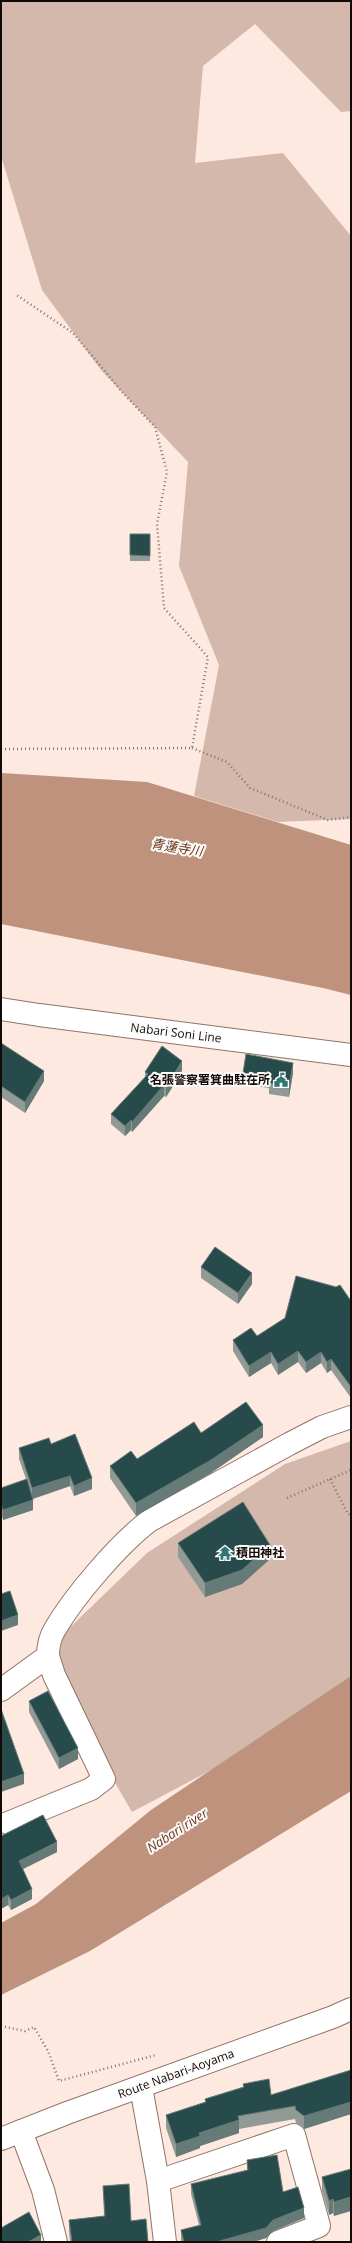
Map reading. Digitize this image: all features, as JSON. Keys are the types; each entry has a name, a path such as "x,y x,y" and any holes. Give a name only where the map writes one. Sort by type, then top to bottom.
{"street":[{"name":"Nabari Soni Line","path":"1,1009 39,1016 351,1055"},
{"path":"8,1823 91,1789 104,1778 54,1675 48,1656 48,1645 54,1630 92,1579 131,1535 149,1521 322,1427 351,1417"},
{"path":"1,1690 48,1656"},
{"name":"Route Nabari-Aoyama","path":"1,2140 21,2131 333,2017 351,2009"},
{"path":"141,2087 158,2181 165,2242"},
{"path":"21,2131 43,2190 56,2242"},
{"path":"158,2181 294,2135 319,2226 278,2242"}],"path":[{"path":"16,294 74,333 123,393 155,427 167,472 157,524 164,608 208,657 192,748"},
{"path":"1,749 192,748 227,762 250,788 328,820 351,817"},
{"path":"286,1498 351,1470"},
{"path":"330,1479 348,1514 351,1515"},
{"path":"1,2026 25,2031 34,2028 48,2051 59,2081 163,2053"}],"shaded area":[{"path":"1,1 351,1 351,111 341,112 255,24 203,66 195,163 283,153 351,236 351,819 278,822 194,796 219,665 179,566 188,462 101,370 42,290 1,156"},
{"path":"351,1441 351,1696 132,1812 114,1781 56,1655 61,1636 147,1553 285,1464"}],"water":[{"name":"青蓮寺川","path":"1,773 147,782 351,845 351,995 323,988 1,924"},
{"name":"Nabari river","path":"351,1676 351,1791 90,1951 1,1995 1,1923 36,1904 151,1810"}],"building":[{"path":"130,534 150,534 150,556 130,555"},
{"path":"1,1043 44,1071 25,1102 1,1086"},
{"path":"162,1046 182,1061 166,1087 164,1085 132,1122 131,1120 125,1126 111,1114 148,1074 145,1072"},
{"path":"246,1054 293,1063 289,1087 269,1083 270,1078 243,1073"},
{"path":"215,1247 252,1273 238,1293 201,1267"},
{"path":"296,1276 336,1287 340,1285 351,1301 351,1387 331,1359 327,1362 321,1352 306,1362 298,1351 278,1364 271,1352 249,1366 233,1340 251,1328 257,1336 285,1318"},
{"path":"246,1402 263,1425 211,1460 136,1503 110,1466 131,1451 137,1459 194,1422 201,1433"},
{"path":"75,1434 92,1478 74,1486 70,1476 32,1488 19,1448 49,1438 51,1444"},
{"path":"27,1479 33,1500 3,1510 1,1503 1,1488"},
{"path":"243,1502 270,1545 242,1570 205,1583 178,1543"},
{"path":"10,1591 18,1615 1,1621 1,1594"},
{"path":"48,1691 78,1748 59,1758 29,1701"},
{"path":"1,1709 24,1774 1,1782"},
{"path":"43,1815 57,1842 19,1861 32,1889 11,1900 8,1895 1,1899 1,1836"},
{"path":"351,2070 351,2102 304,2116 296,2110 295,2106 238,2116 239,2120 199,2133 200,2136 176,2144 166,2115 206,2102 205,2099 244,2087 243,2084 269,2079 271,2095"},
{"path":"277,2155 283,2192 298,2187 304,2208 273,2220 266,2228 216,2242 184,2242 181,2230 201,2225 191,2184 248,2170 247,2160"},
{"path":"351,2169 351,2197 334,2202 333,2199 329,2201 322,2177"},
{"path":"129,2184 131,2221 146,2219 148,2242 72,2242 69,2220 105,2216 103,2186"},
{"path":"29,2212 41,2235 28,2242 1,2242 1,2228"}],"place":[{"name":"名張警察署箕曲駐在所","path":"281,1080"},
{"name":"積田神社","path":"225,1553"}]}
